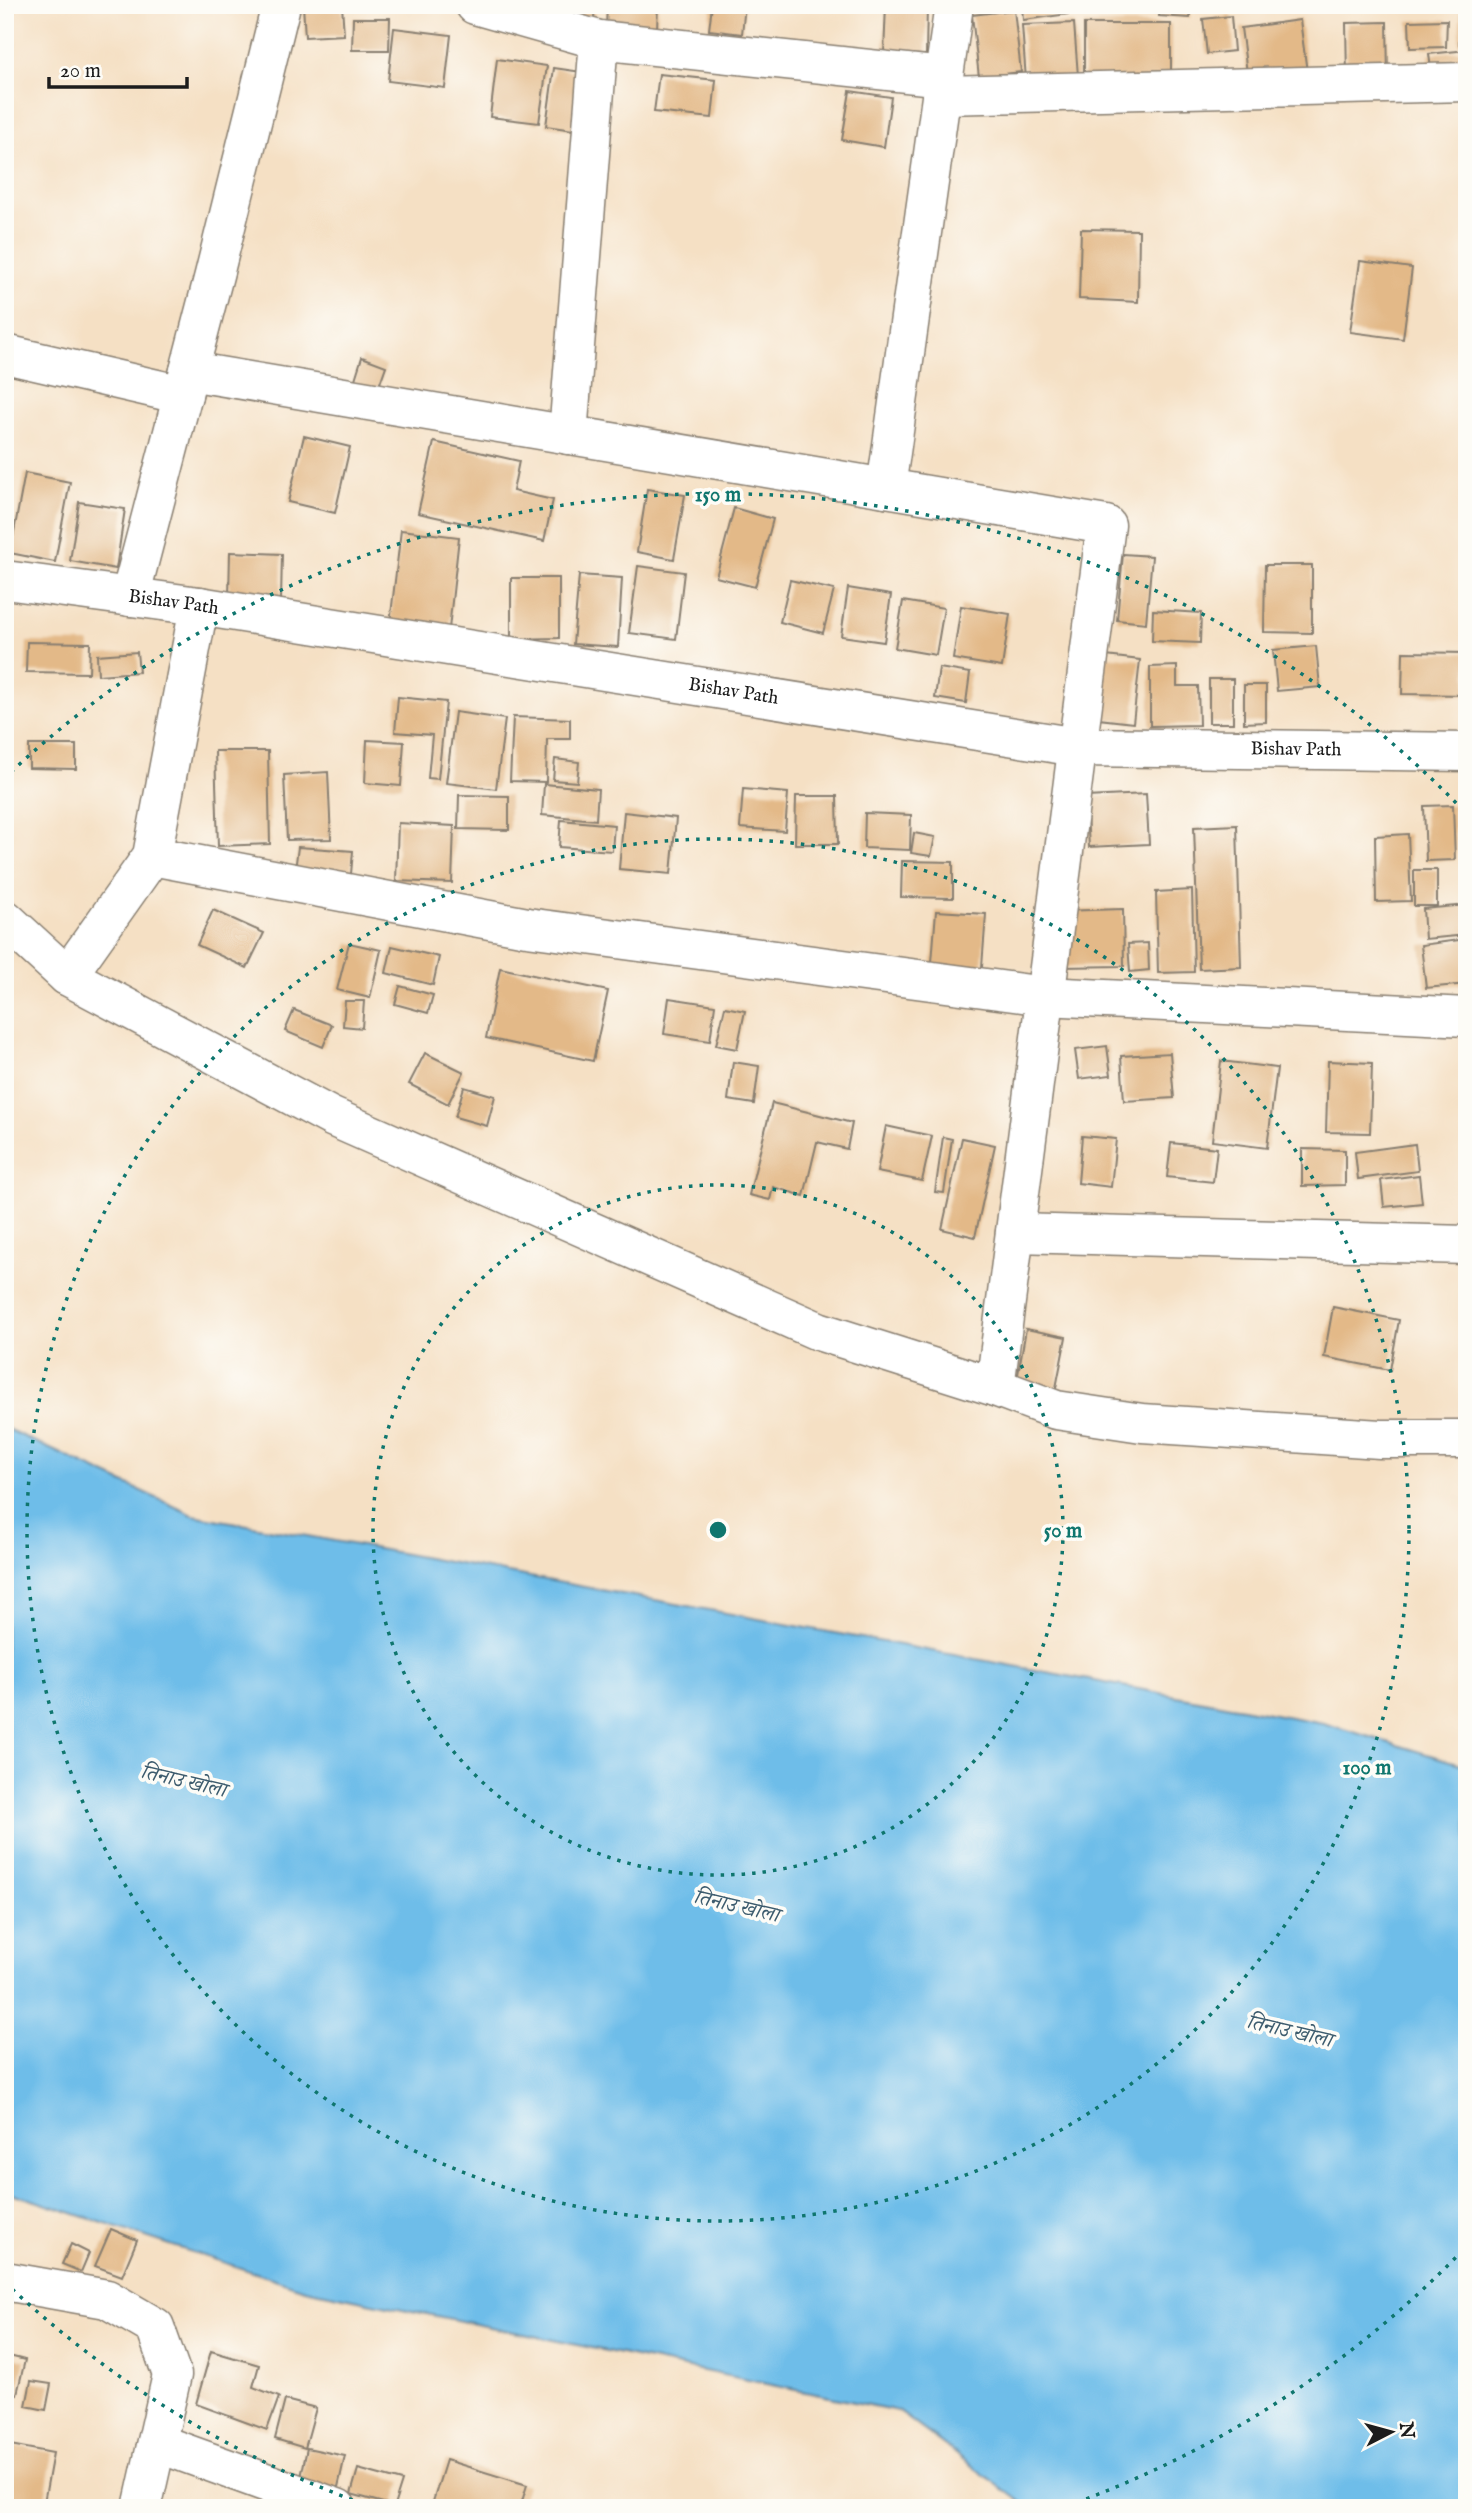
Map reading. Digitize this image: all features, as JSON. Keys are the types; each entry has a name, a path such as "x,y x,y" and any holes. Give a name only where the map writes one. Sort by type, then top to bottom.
{"street":[{"path":"130,597 281,5"},
{"path":"475,5 599,40 943,86 1467,82"},
{"path":"886,488 954,5"},
{"path":"568,435 599,40"},
{"path":"5,354 186,383 568,435 1106,526 995,1387"},
{"name":"Bishav Path","path":"5,580 199,606 1077,747 1467,752"},
{"path":"67,976 152,856 199,606"},
{"path":"152,856 527,928 1045,996 1467,1017"},
{"path":"5,919 67,976 332,1117 818,1331 995,1387 1056,1410 1142,1423 1380,1439 1467,1439"},
{"path":"1015,1233 1467,1245"},
{"path":"5,2281 107,2299 155,2327 172,2375 142,2508"},
{"path":"157,2443 337,2508"}],"water":[{"name":"तिनाउ खोला","path":"5,1428 193,1515 1323,1723 1467,1766 1467,2508 1029,2508 898,2411 305,2289 5,2191"}],"building":[{"path":"303,5 342,5 344,35 305,37"},
{"path":"559,5 596,5 592,28 556,22"},
{"path":"607,5 658,5 657,29 606,28"},
{"path":"712,5 745,5 742,34 709,30"},
{"path":"886,5 927,5 926,55 884,54"},
{"path":"1022,5 1068,5 1069,14 1023,20"},
{"path":"1160,5 1191,5 1190,18 1159,16"},
{"path":"1239,5 1313,5 1313,10 1240,12"},
{"path":"1461,5 1467,5 1467,45 1459,44"},
{"path":"1014,10 1021,72 979,77 972,15"},
{"path":"1231,16 1234,51 1207,54 1203,19"},
{"path":"353,18 390,18 389,50 352,50"},
{"path":"1300,20 1307,72 1248,80 1241,28"},
{"path":"1447,20 1446,47 1410,48 1409,21"},
{"path":"1387,22 1388,77 1347,78 1346,23"},
{"path":"1074,23 1078,76 1026,80 1022,25"},
{"path":"1084,24 1171,24 1171,82 1084,82"},
{"path":"394,28 451,35 445,88 388,81"},
{"path":"1467,50 1467,72 1432,77 1429,54"},
{"path":"497,59 547,66 539,123 490,117"},
{"path":"554,68 589,73 580,131 546,126"},
{"path":"659,74 716,80 712,118 654,112"},
{"path":"850,91 891,97 884,147 842,140"},
{"path":"1081,229 1139,230 1138,302 1079,299"},
{"path":"1360,261 1412,268 1403,339 1350,332"},
{"path":"362,357 386,366 374,400 351,392"},
{"path":"304,436 350,447 335,513 288,502"},
{"path":"434,442 519,461 513,491 553,500 544,541 418,513"},
{"path":"25,473 70,482 55,562 10,553"},
{"path":"647,489 685,495 674,559 637,552"},
{"path":"79,502 125,509 116,569 70,561"},
{"path":"734,508 773,519 755,587 716,577"},
{"path":"401,530 459,537 449,629 390,623"},
{"path":"230,552 282,554 281,600 229,598"},
{"path":"1123,554 1152,556 1146,623 1117,620"},
{"path":"1265,565 1312,565 1312,633 1264,632"},
{"path":"638,566 684,572 676,639 629,633"},
{"path":"579,575 622,578 618,647 573,644"},
{"path":"511,578 559,578 559,638 511,639"},
{"path":"790,580 834,590 823,633 780,622"},
{"path":"848,588 891,595 884,642 841,636"},
{"path":"903,601 944,608 936,655 895,648"},
{"path":"961,606 1010,614 1002,667 953,659"},
{"path":"1153,610 1201,613 1200,643 1152,641"},
{"path":"27,642 90,643 89,673 26,672"},
{"path":"1316,646 1320,687 1277,691 1273,650"},
{"path":"137,652 139,672 98,675 97,655"},
{"path":"1403,652 1467,653 1467,695 1402,694"},
{"path":"1106,656 1140,660 1133,723 1099,719"},
{"path":"1177,666 1177,686 1198,686 1199,725 1150,726 1150,667"},
{"path":"939,668 970,673 966,703 935,698"},
{"path":"1209,679 1233,679 1233,723 1209,723"},
{"path":"1244,685 1266,685 1266,722 1244,723"},
{"path":"398,697 446,702 438,779 428,778 432,735 395,732"},
{"path":"455,712 505,719 496,789 446,783"},
{"path":"513,717 570,719 570,739 547,739 546,782 510,781"},
{"path":"367,740 404,742 401,786 365,783"},
{"path":"29,745 76,745 76,769 29,768"},
{"path":"215,751 268,751 270,844 218,846"},
{"path":"555,759 579,762 577,782 553,780"},
{"path":"328,772 331,839 287,840 284,775"},
{"path":"544,784 598,789 596,820 542,815"},
{"path":"743,789 788,793 785,831 740,828"},
{"path":"1146,794 1149,844 1089,847 1086,797"},
{"path":"459,795 509,796 509,830 458,829"},
{"path":"796,796 837,796 838,844 795,844"},
{"path":"1453,805 1455,860 1426,861 1424,806"},
{"path":"624,812 676,818 671,874 619,869"},
{"path":"865,813 911,815 910,850 864,848"},
{"path":"561,820 614,825 612,851 559,847"},
{"path":"398,823 454,826 452,883 396,881"},
{"path":"1237,825 1241,967 1199,969 1194,827"},
{"path":"914,833 935,837 931,856 911,853"},
{"path":"1408,834 1411,901 1376,902 1375,836"},
{"path":"298,847 353,851 351,874 295,870"},
{"path":"902,861 953,862 953,898 901,897"},
{"path":"1414,870 1437,870 1437,906 1414,906"},
{"path":"1192,890 1194,972 1158,973 1156,892"},
{"path":"1467,905 1467,935 1425,939 1423,909"},
{"path":"1123,909 1124,966 1061,967 1060,911"},
{"path":"213,910 264,933 247,968 197,945"},
{"path":"936,911 986,914 981,980 931,975"},
{"path":"1467,939 1467,984 1426,988 1421,945"},
{"path":"349,943 381,950 370,998 337,990"},
{"path":"1148,943 1149,970 1130,972 1128,944"},
{"path":"392,946 439,957 433,985 386,973"},
{"path":"500,968 608,991 593,1061 486,1038"},
{"path":"400,986 433,995 428,1013 395,1004"},
{"path":"669,998 715,1005 710,1041 664,1034"},
{"path":"345,1001 364,1001 362,1028 343,1026"},
{"path":"725,1007 745,1011 737,1049 716,1045"},
{"path":"294,1010 332,1025 323,1047 285,1031"},
{"path":"1107,1046 1111,1075 1079,1079 1075,1050"},
{"path":"425,1053 464,1072 448,1104 409,1084"},
{"path":"1170,1053 1174,1098 1124,1101 1121,1056"},
{"path":"1221,1061 1277,1068 1267,1148 1212,1141"},
{"path":"1328,1061 1372,1063 1370,1133 1326,1132"},
{"path":"733,1062 759,1066 754,1104 728,1100"},
{"path":"1467,1067 1467,1139 1465,1139 1461,1068"},
{"path":"464,1087 495,1096 487,1126 455,1117"},
{"path":"772,1103 852,1123 847,1149 817,1142 804,1196 773,1187 770,1200 749,1195"},
{"path":"886,1126 932,1136 922,1181 877,1172"},
{"path":"1082,1136 1116,1139 1111,1187 1078,1183"},
{"path":"943,1137 952,1139 944,1193 935,1192"},
{"path":"962,1138 995,1145 975,1237 942,1229"},
{"path":"1171,1143 1217,1148 1213,1182 1167,1177"},
{"path":"1415,1144 1418,1171 1358,1179 1355,1152"},
{"path":"1302,1149 1345,1150 1345,1185 1302,1186"},
{"path":"1419,1175 1422,1203 1384,1207 1381,1180"},
{"path":"1333,1307 1399,1320 1390,1370 1324,1357"},
{"path":"1026,1329 1066,1337 1055,1393 1016,1386"},
{"path":"111,2229 137,2240 122,2276 95,2266"},
{"path":"71,2244 89,2253 81,2272 62,2264"},
{"path":"211,2351 259,2365 253,2387 279,2397 267,2430 196,2404"},
{"path":"5,2355 25,2360 17,2394 5,2391"},
{"path":"31,2381 51,2384 46,2410 26,2406"},
{"path":"285,2400 316,2408 305,2448 275,2439"},
{"path":"5,2444 53,2453 43,2508 5,2504"},
{"path":"307,2448 345,2456 336,2496 299,2487"},
{"path":"446,2460 527,2485 520,2508 431,2508"},
{"path":"358,2469 402,2481 394,2506 351,2494"}]}
